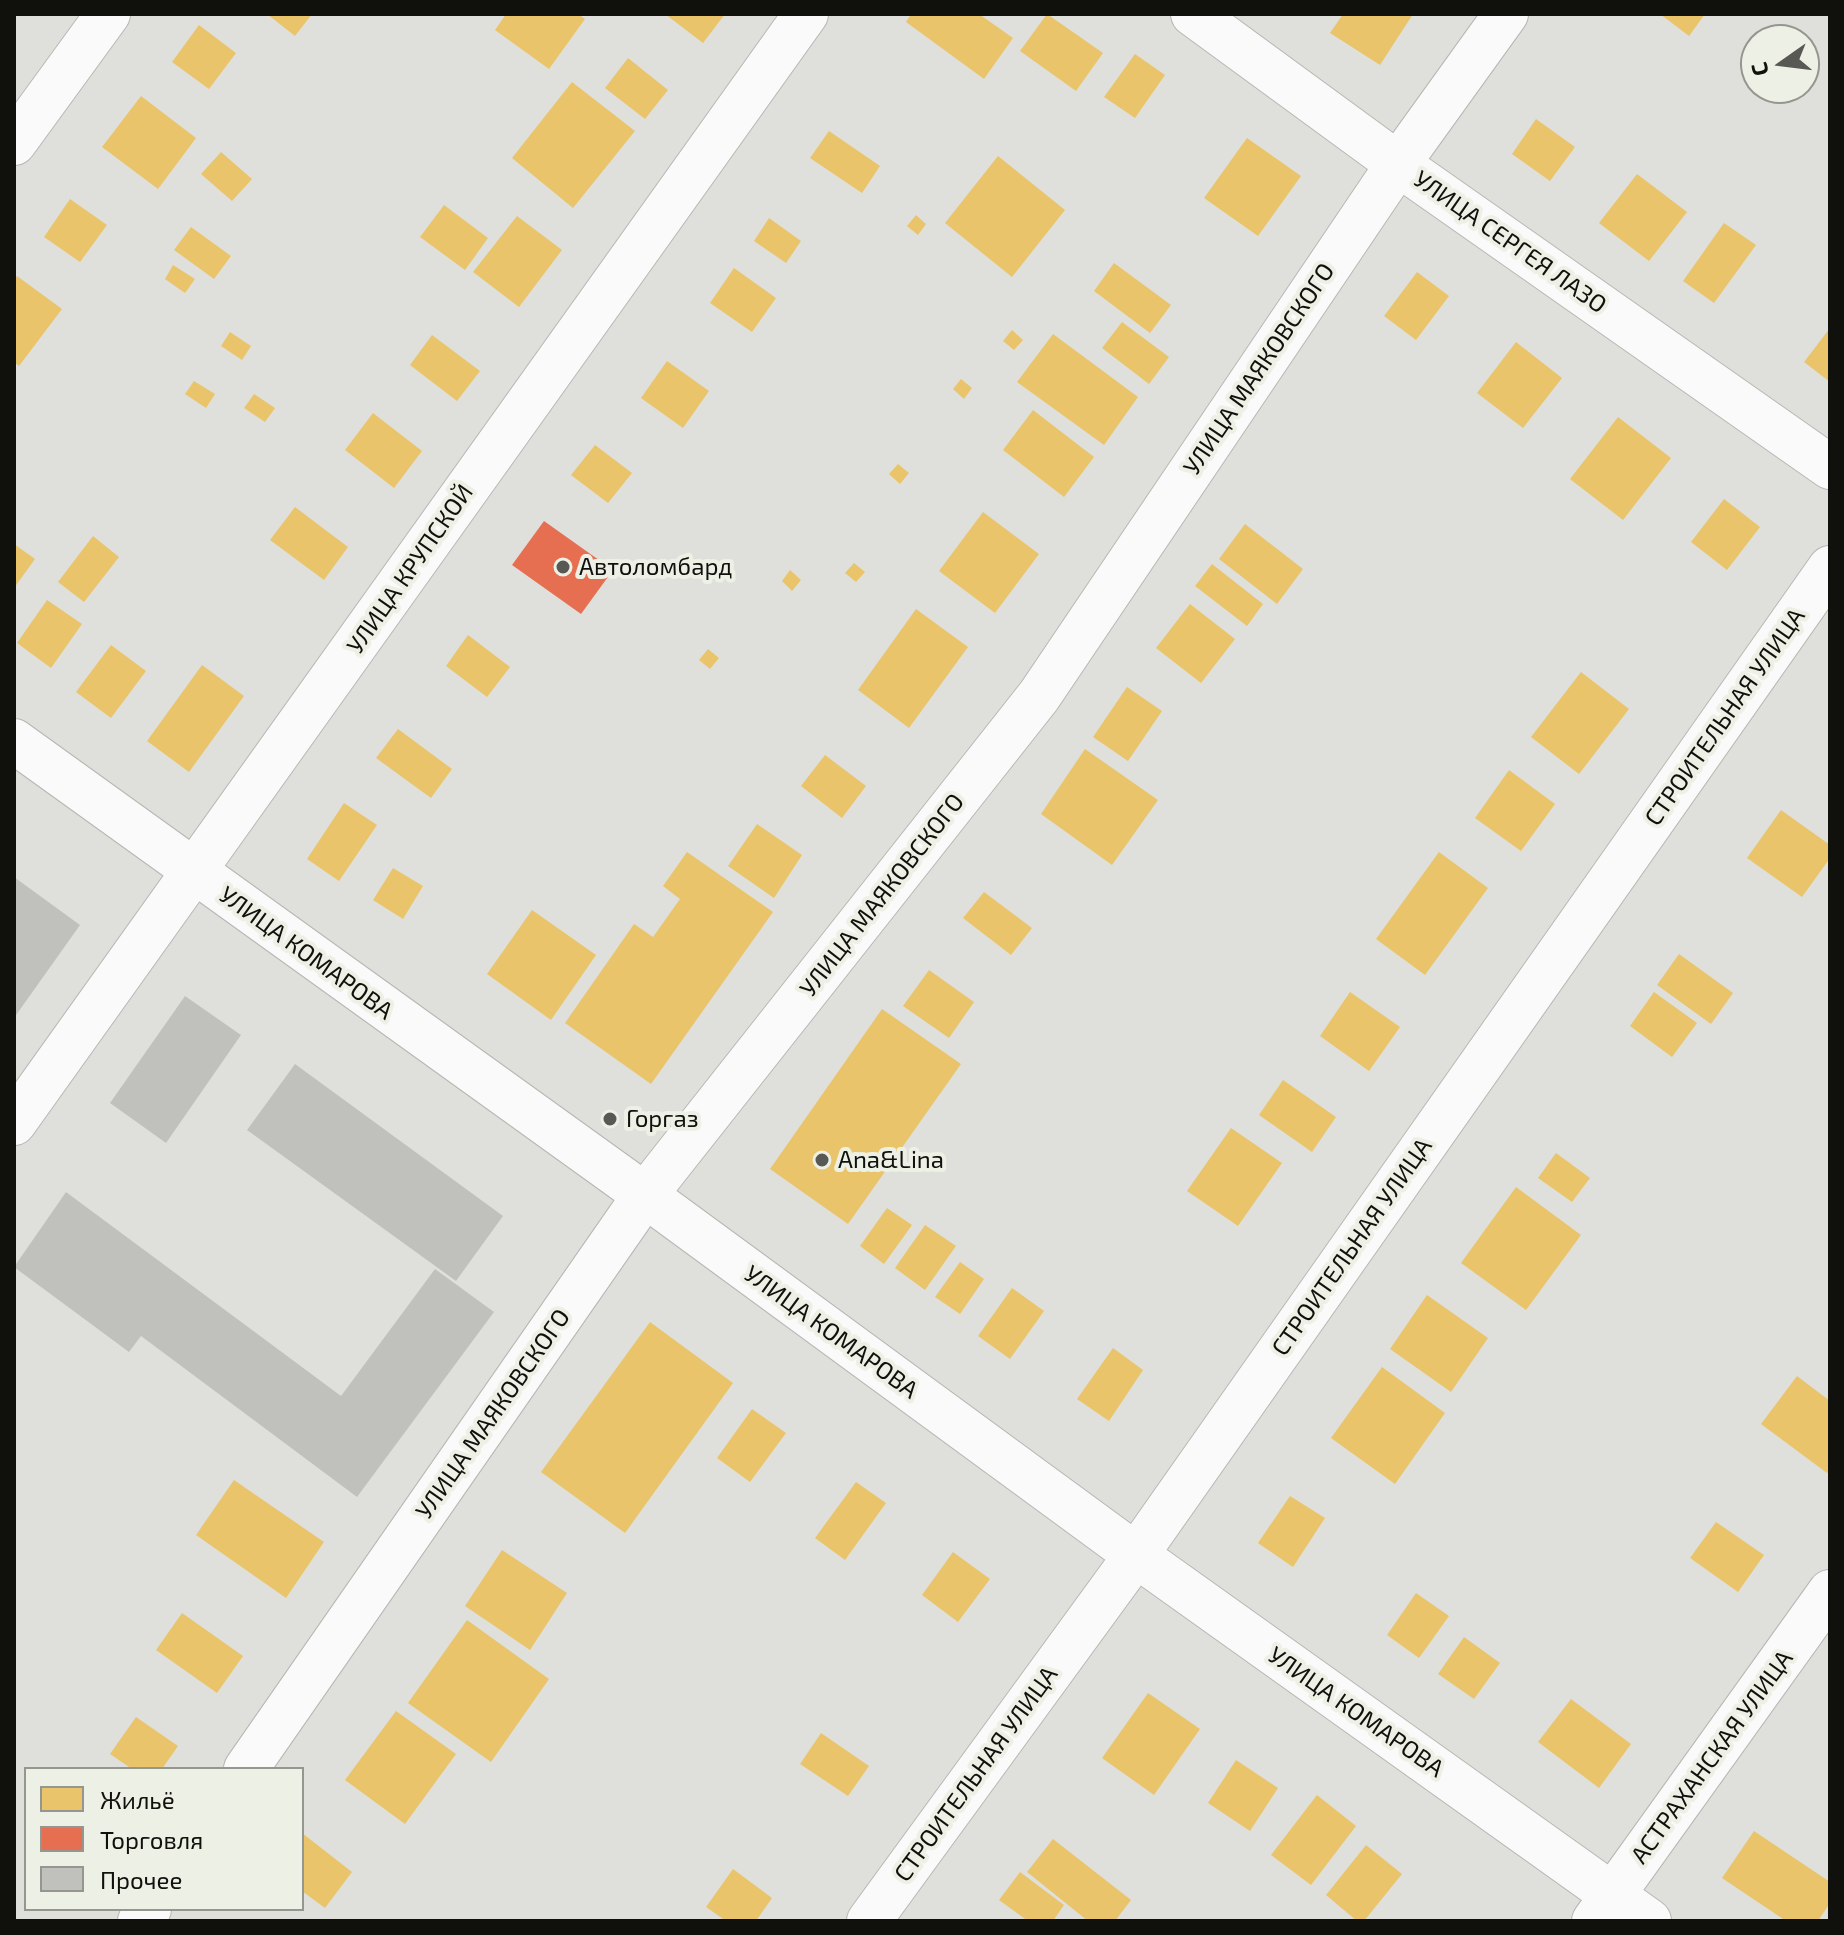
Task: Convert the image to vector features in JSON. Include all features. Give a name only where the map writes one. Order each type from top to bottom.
[{"type":"street","points":[[14,143],[108,14]]},
{"type":"street","name":"УЛИЦА КРУПСКОЙ","points":[[14,1123],[806,14]]},
{"type":"street","name":"УЛИЦА СЕРГЕЯ ЛАЗО","points":[[1193,14],[1398,164],[1830,467]]},
{"type":"street","name":"УЛИЦА МАЯКОВСКОГО","points":[[247,1767],[645,1195],[1039,696],[1398,164],[1506,14]]},
{"type":"street","name":"СТРОИТЕЛЬНАЯ УЛИЦА","points":[[869,1921],[1136,1555],[1830,568]]},
{"type":"street","name":"УЛИЦА КОМАРОВА","points":[[14,741],[645,1195],[1136,1555],[1603,1908],[1649,1921]]},
{"type":"street","name":"АСТРАХАНСКАЯ УЛИЦА","points":[[1603,1908],[1830,1592]]},
{"type":"building: Жильё","points":[[267,14],[312,14],[295,36]]},
{"type":"building: Жильё","points":[[506,14],[578,14],[585,19],[549,69],[495,30]]},
{"type":"building: Жильё","points":[[665,14],[725,14],[703,43]]},
{"type":"building: Жильё","points":[[911,14],[979,14],[1013,38],[984,79],[906,22]]},
{"type":"building: Жильё","points":[[1047,14],[1103,53],[1076,91],[1020,51]]},
{"type":"building: Жильё","points":[[1343,14],[1413,14],[1380,65],[1330,33]]},
{"type":"building: Жильё","points":[[1660,14],[1705,14],[1689,36]]},
{"type":"building: Жильё","points":[[199,25],[236,53],[209,89],[172,62]]},
{"type":"building: Жильё","points":[[1135,54],[1165,75],[1135,118],[1104,97]]},
{"type":"building: Жильё","points":[[628,58],[668,90],[645,119],[605,88]]},
{"type":"building: Жильё","points":[[572,82],[635,131],[573,208],[512,158]]},
{"type":"building: Жильё","points":[[141,96],[196,138],[158,189],[102,147]]},
{"type":"building: Жильё","points":[[1536,119],[1575,147],[1550,181],[1512,154]]},
{"type":"building: Жильё","points":[[829,131],[880,166],[862,193],[810,158]]},
{"type":"building: Жильё","points":[[1247,138],[1301,176],[1258,236],[1204,198]]},
{"type":"building: Жильё","points":[[221,152],[252,179],[232,201],[201,174]]},
{"type":"building: Жильё","points":[[998,156],[1065,210],[1012,277],[945,223]]},
{"type":"building: Жильё","points":[[1637,174],[1687,212],[1649,261],[1599,223]]},
{"type":"building: Жильё","points":[[70,199],[107,225],[80,262],[44,237]]},
{"type":"building: Жильё","points":[[444,205],[488,238],[465,270],[420,237]]},
{"type":"building: Жильё","points":[[916,215],[926,224],[918,235],[907,226]]},
{"type":"building: Жильё","points":[[517,216],[562,250],[519,307],[473,272]]},
{"type":"building: Жильё","points":[[769,218],[801,241],[786,263],[754,241]]},
{"type":"building: Жильё","points":[[1724,223],[1756,245],[1714,303],[1683,281]]},
{"type":"building: Жильё","points":[[191,227],[231,256],[214,279],[174,250]]},
{"type":"building: Жильё","points":[[1114,263],[1171,305],[1150,333],[1094,291]]},
{"type":"building: Жильё","points":[[173,265],[195,279],[185,293],[165,279]]},
{"type":"building: Жильё","points":[[734,268],[776,298],[752,332],[710,303]]},
{"type":"building: Жильё","points":[[1417,272],[1449,296],[1416,340],[1384,316]]},
{"type":"building: Жильё","points":[[17,276],[62,309],[19,366],[14,362],[14,280]]},
{"type":"building: Жильё","points":[[1122,322],[1169,357],[1149,384],[1102,348]]},
{"type":"building: Жильё","points":[[1830,328],[1830,382],[1804,362]]},
{"type":"building: Жильё","points":[[1012,330],[1023,340],[1014,350],[1003,341]]},
{"type":"building: Жильё","points":[[230,332],[251,346],[242,360],[221,346]]},
{"type":"building: Жильё","points":[[1053,334],[1138,397],[1104,445],[1017,382]]},
{"type":"building: Жильё","points":[[432,335],[480,371],[457,401],[410,365]]},
{"type":"building: Жильё","points":[[1516,342],[1562,378],[1523,428],[1477,393]]},
{"type":"building: Жильё","points":[[667,361],[709,391],[683,428],[641,398]]},
{"type":"building: Жильё","points":[[961,379],[972,388],[964,399],[953,389]]},
{"type":"building: Жильё","points":[[194,381],[215,394],[206,408],[185,394]]},
{"type":"building: Жильё","points":[[254,394],[275,408],[265,422],[244,408]]},
{"type":"building: Жильё","points":[[1033,410],[1094,457],[1064,497],[1003,450]]},
{"type":"building: Жильё","points":[[373,413],[422,451],[394,488],[345,450]]},
{"type":"building: Жильё","points":[[1618,417],[1671,458],[1623,520],[1570,479]]},
{"type":"building: Жильё","points":[[595,445],[632,473],[608,503],[571,475]]},
{"type":"building: Жильё","points":[[898,464],[909,473],[900,484],[889,474]]},
{"type":"building: Жильё","points":[[1724,499],[1760,527],[1727,570],[1691,542]]},
{"type":"building: Жильё","points":[[295,507],[348,547],[324,580],[270,540]]},
{"type":"building: Жильё","points":[[983,512],[1039,554],[995,613],[939,571]]},
{"type":"building: Жильё","points":[[1245,524],[1303,569],[1277,604],[1219,559]]},
{"type":"building: Жильё","points":[[93,536],[119,557],[84,602],[58,582]]},
{"type":"building: Жильё","points":[[14,544],[35,559],[14,588]]},
{"type":"building: Жильё","points":[[854,563],[865,572],[856,582],[845,573]]},
{"type":"building: Жильё","points":[[1212,564],[1263,604],[1247,626],[1195,586]]},
{"type":"building: Жильё","points":[[790,570],[801,580],[792,591],[782,581]]},
{"type":"building: Жильё","points":[[47,600],[82,624],[51,668],[17,643]]},
{"type":"building: Жильё","points":[[1190,604],[1235,639],[1201,683],[1156,648]]},
{"type":"building: Жильё","points":[[916,609],[968,647],[909,728],[858,690]]},
{"type":"building: Жильё","points":[[468,635],[510,667],[487,697],[446,666]]},
{"type":"building: Жильё","points":[[111,645],[146,671],[111,718],[76,692]]},
{"type":"building: Жильё","points":[[708,649],[719,658],[710,669],[699,660]]},
{"type":"building: Жильё","points":[[202,665],[244,696],[189,772],[147,741]]},
{"type":"building: Жильё","points":[[1581,672],[1629,709],[1579,774],[1531,737]]},
{"type":"building: Жильё","points":[[1127,687],[1162,711],[1128,761],[1093,737]]},
{"type":"building: Жильё","points":[[398,729],[452,769],[431,798],[376,758]]},
{"type":"building: Жильё","points":[[1085,749],[1158,800],[1112,865],[1041,814]]},
{"type":"building: Жильё","points":[[825,755],[866,786],[842,818],[801,786]]},
{"type":"building: Жильё","points":[[1509,770],[1555,804],[1521,851],[1475,818]]},
{"type":"building: Жильё","points":[[344,803],[377,825],[339,881],[307,859]]},
{"type":"building: Жильё","points":[[1781,810],[1830,845],[1830,858],[1802,897],[1747,858]]},
{"type":"building: Жильё","points":[[757,824],[802,855],[774,898],[728,866]]},
{"type":"building: Жильё","points":[[687,852],[773,912],[651,1084],[565,1023],[634,924],[653,937],[680,899],[663,886]]},
{"type":"building: Жильё","points":[[1439,852],[1488,888],[1425,975],[1376,939]]},
{"type":"building: Жильё","points":[[393,868],[423,886],[403,919],[373,900]]},
{"type":"building: Жильё","points":[[984,892],[1032,928],[1011,955],[963,918]]},
{"type":"building: Жильё","points":[[532,910],[596,955],[551,1020],[487,974]]},
{"type":"building: Жильё","points":[[1679,954],[1733,993],[1711,1024],[1657,985]]},
{"type":"building: Жильё","points":[[929,970],[974,1002],[949,1038],[903,1006]]},
{"type":"building: Жильё","points":[[1350,992],[1400,1027],[1369,1071],[1320,1036]]},
{"type":"building: Жильё","points":[[1654,992],[1697,1023],[1672,1057],[1630,1026]]},
{"type":"building: Жильё","points":[[882,1009],[961,1064],[848,1224],[770,1169]]},
{"type":"building: Жильё","points":[[1283,1080],[1336,1117],[1312,1152],[1259,1115]]},
{"type":"building: Жильё","points":[[1231,1128],[1282,1163],[1238,1226],[1187,1191]]},
{"type":"building: Жильё","points":[[1556,1153],[1590,1178],[1572,1202],[1538,1178]]},
{"type":"building: Жильё","points":[[1516,1187],[1581,1235],[1526,1310],[1461,1263]]},
{"type":"building: Жильё","points":[[887,1208],[912,1225],[884,1264],[860,1246]]},
{"type":"building: Жильё","points":[[925,1225],[956,1246],[925,1290],[895,1268]]},
{"type":"building: Жильё","points":[[960,1262],[984,1279],[960,1314],[935,1297]]},
{"type":"building: Жильё","points":[[1012,1288],[1044,1311],[1010,1359],[978,1336]]},
{"type":"building: Жильё","points":[[1427,1295],[1488,1338],[1451,1392],[1390,1349]]},
{"type":"building: Жильё","points":[[650,1322],[733,1383],[625,1533],[541,1472]]},
{"type":"building: Жильё","points":[[1113,1348],[1143,1370],[1109,1421],[1077,1399]]},
{"type":"building: Жильё","points":[[1382,1367],[1445,1413],[1395,1484],[1331,1438]]},
{"type":"building: Жильё","points":[[1797,1376],[1830,1401],[1830,1469],[1827,1473],[1761,1424]]},
{"type":"building: Жильё","points":[[752,1409],[786,1433],[750,1482],[717,1458]]},
{"type":"building: Жильё","points":[[234,1480],[324,1542],[286,1598],[196,1535]]},
{"type":"building: Жильё","points":[[856,1482],[886,1503],[845,1560],[815,1538]]},
{"type":"building: Жильё","points":[[1290,1496],[1325,1518],[1293,1567],[1258,1543]]},
{"type":"building: Жильё","points":[[1716,1522],[1764,1555],[1738,1592],[1690,1558]]},
{"type":"building: Жильё","points":[[502,1550],[567,1593],[530,1650],[465,1606]]},
{"type":"building: Жильё","points":[[953,1552],[990,1579],[958,1622],[922,1595]]},
{"type":"building: Жильё","points":[[1416,1593],[1449,1616],[1419,1658],[1387,1635]]},
{"type":"building: Жильё","points":[[182,1613],[243,1656],[217,1693],[156,1650]]},
{"type":"building: Жильё","points":[[467,1620],[549,1679],[491,1762],[408,1703]]},
{"type":"building: Жильё","points":[[1464,1637],[1500,1663],[1474,1699],[1438,1674]]},
{"type":"building: Жильё","points":[[1148,1693],[1200,1729],[1154,1795],[1102,1758]]},
{"type":"building: Жильё","points":[[1571,1699],[1631,1744],[1599,1788],[1538,1742]]},
{"type":"building: Жильё","points":[[396,1711],[456,1754],[405,1824],[345,1780]]},
{"type":"building: Жильё","points":[[136,1717],[178,1746],[163,1767],[129,1767],[110,1754]]},
{"type":"building: Жильё","points":[[821,1733],[869,1766],[848,1796],[800,1764]]},
{"type":"building: Жильё","points":[[1236,1760],[1278,1788],[1250,1831],[1208,1803]]},
{"type":"building: Жильё","points":[[1317,1795],[1356,1826],[1311,1885],[1271,1855]]},
{"type":"building: Жильё","points":[[1754,1831],[1830,1882],[1830,1903],[1818,1921],[1786,1921],[1722,1878]]},
{"type":"building: Жильё","points":[[304,1835],[352,1872],[325,1908],[304,1892]]},
{"type":"building: Жильё","points":[[1053,1839],[1131,1900],[1115,1921],[1088,1921],[1027,1872]]},
{"type":"building: Жильё","points":[[1366,1845],[1402,1874],[1364,1921],[1357,1921],[1326,1895]]},
{"type":"building: Жильё","points":[[733,1869],[772,1898],[756,1921],[726,1921],[706,1907]]},
{"type":"building: Жильё","points":[[1020,1872],[1064,1905],[1053,1921],[1028,1921],[999,1900]]},
{"type":"building: Торговля","name":"Автоломбард","points":[[544,521],[613,570],[581,614],[512,565]]},
{"type":"building: Прочее","points":[[14,877],[80,925],[14,1018]]},
{"type":"building: Прочее","points":[[185,996],[241,1035],[166,1143],[110,1103]]},
{"type":"building: Прочее","points":[[295,1064],[503,1216],[456,1281],[247,1130]]},
{"type":"building: Прочее","points":[[66,1192],[341,1396],[435,1269],[494,1312],[357,1497],[141,1336],[129,1352],[14,1267]]},
{"type":"place","name":"Автоломбард","points":[[563,567]]},
{"type":"place","name":"Горгаз","points":[[610,1119]]},
{"type":"place","name":"Ana&Lina","points":[[822,1160]]}]
